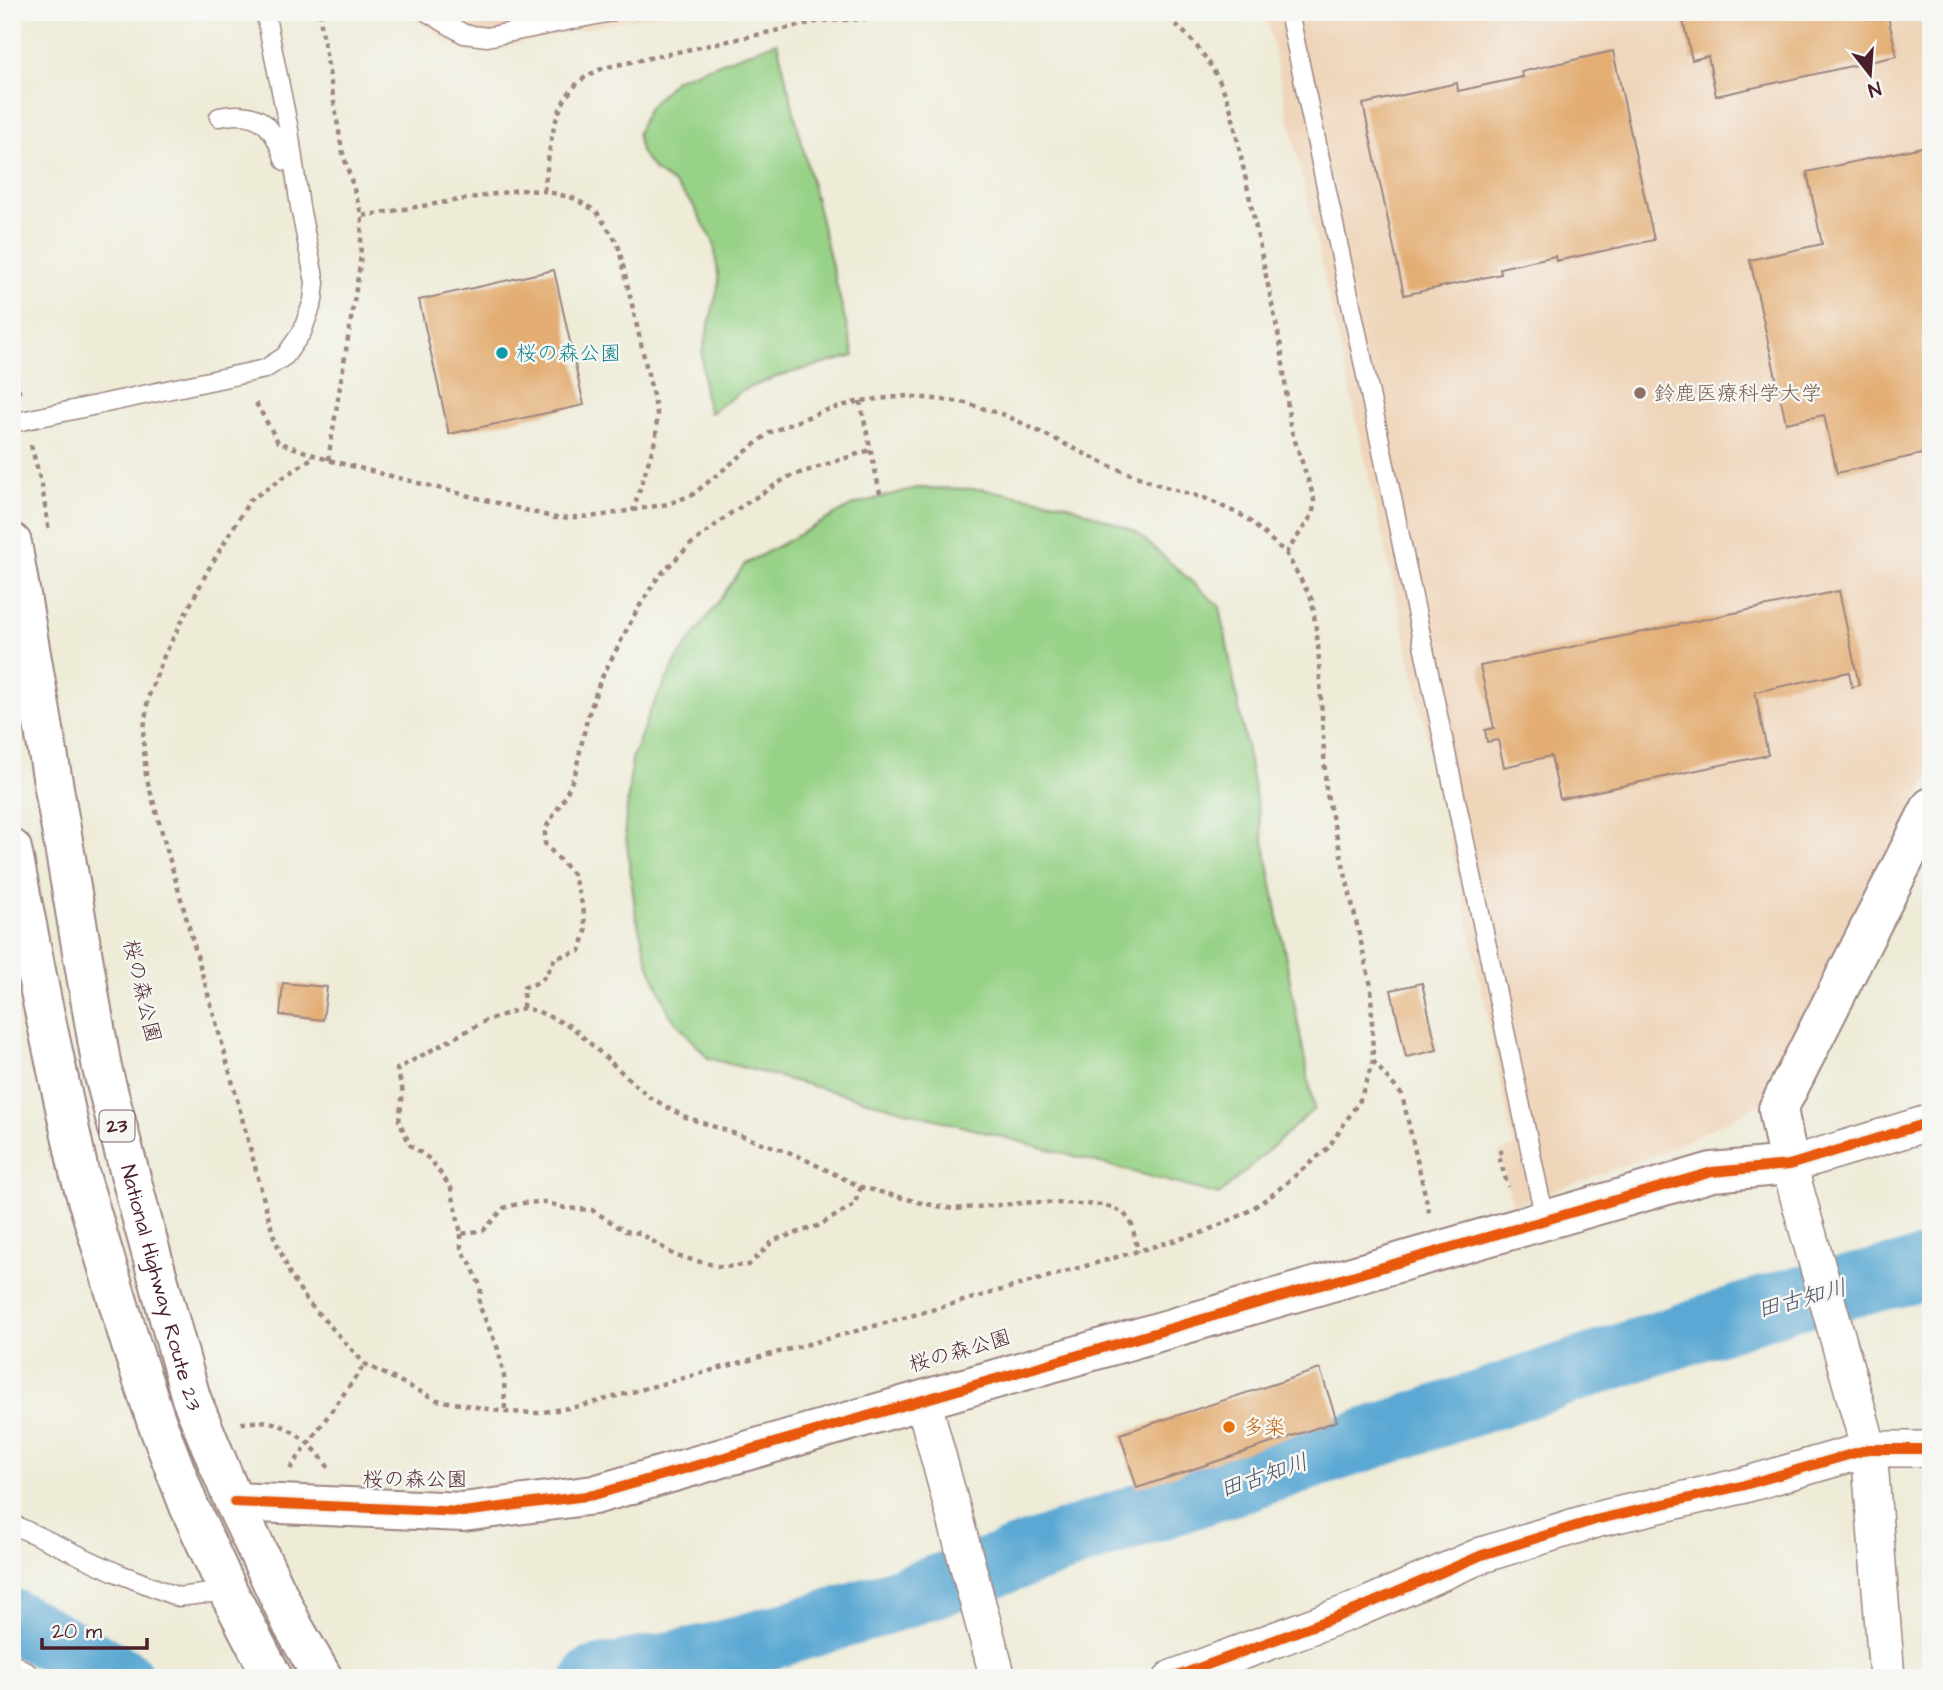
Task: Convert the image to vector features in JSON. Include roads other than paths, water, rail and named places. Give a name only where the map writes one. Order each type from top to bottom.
[{"type":"main road","name":"National Highway Route 23","points":[[12,543],[102,1068],[191,1398],[234,1502],[293,1626],[323,1678]]},
{"type":"main road","points":[[234,1502],[463,1512],[594,1495],[1712,1172],[1789,1165],[1778,1109],[1931,807]]},
{"type":"main road","name":"National Highway Route 23","points":[[12,849],[79,1172],[156,1420],[188,1506],[273,1678]]},
{"type":"street","points":[[1887,1678],[1869,1449],[1789,1165],[1931,1122]]},
{"type":"street","points":[[923,1399],[998,1678]]},
{"type":"street","points":[[1172,1678],[1354,1610],[1482,1555],[1595,1520],[1741,1486],[1869,1449],[1929,1446]]},
{"type":"street","points":[[12,1673],[21,1678]]},
{"type":"lane","points":[[18,421],[265,369],[285,356],[302,332],[313,301],[315,282],[300,207],[289,130],[265,12]]},
{"type":"lane","points":[[427,12],[464,34],[487,37],[611,12]]},
{"type":"lane","points":[[1289,12],[1545,1220]]},
{"type":"lane","points":[[219,117],[247,114],[261,120],[275,134],[300,207]]},
{"type":"lane","points":[[12,1524],[115,1572],[178,1597],[228,1591]]},
{"type":"waterway","name":"田古知川","points":[[594,1678],[716,1654],[859,1612],[1142,1514],[1785,1301],[1931,1268]]},
{"type":"waterway","name":"田古知川","points":[[12,1620],[122,1678]]},
{"type":"place","name":"桜の森公園","points":[[502,353]]},
{"type":"place","name":"鈴鹿医療科学大学","points":[[1640,393]]},
{"type":"place","name":"多楽","points":[[1229,1427]]}]
